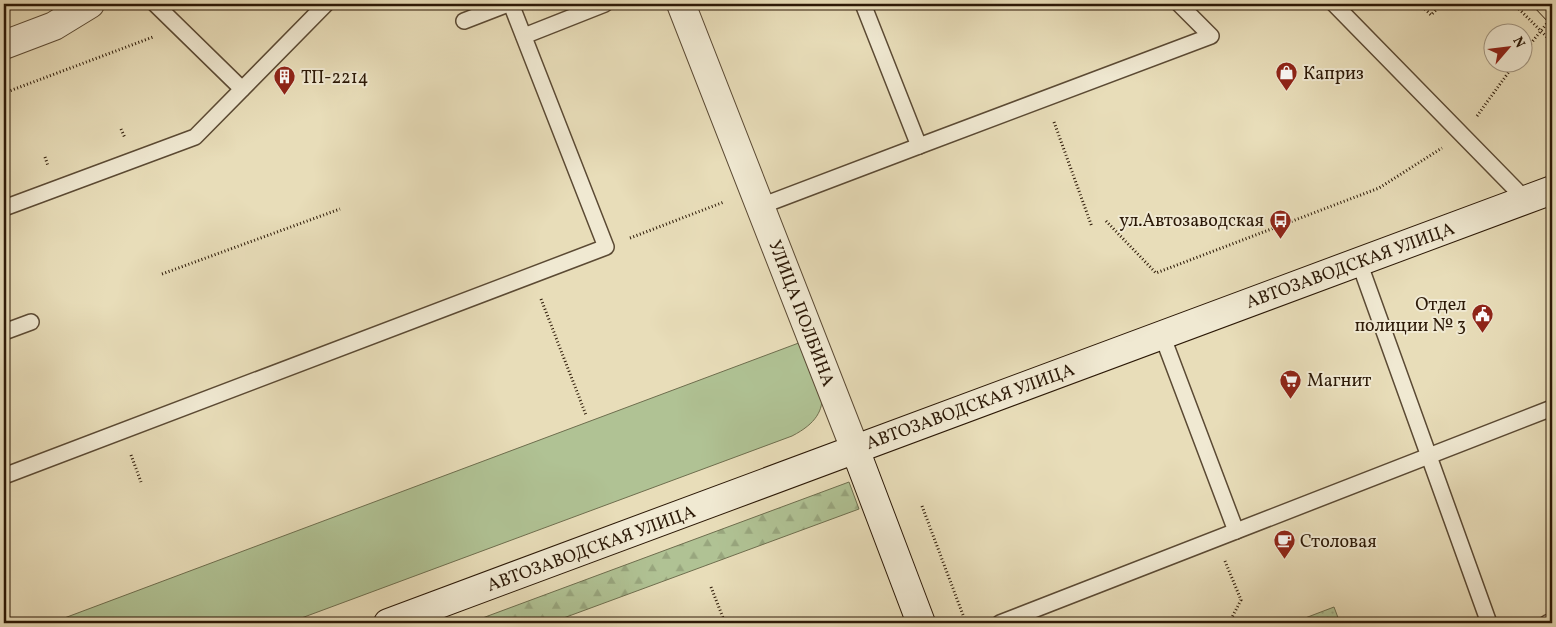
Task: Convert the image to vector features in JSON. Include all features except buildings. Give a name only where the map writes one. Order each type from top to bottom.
[{"type":"street","points":[[4,45],[54,26],[90,4]]},
{"type":"street","name":"УЛИЦА ПОЛБИНА","points":[[681,4],[761,206],[921,623]]},
{"type":"street","name":"АВТОЗАВОДСКАЯ УЛИЦА","points":[[388,623],[1552,190]]},
{"type":"lane","points":[[156,4],[242,89]]},
{"type":"lane","points":[[4,208],[195,137],[326,4]]},
{"type":"lane","points":[[4,476],[606,247],[510,4],[464,21]]},
{"type":"lane","points":[[524,36],[605,4]]},
{"type":"lane","points":[[863,4],[919,146]]},
{"type":"lane","points":[[761,206],[1211,36],[1179,4]]},
{"type":"lane","points":[[1334,4],[1526,200]]},
{"type":"lane","points":[[1359,262],[1489,623]]},
{"type":"lane","points":[[4,332],[31,322]]},
{"type":"lane","points":[[1162,335],[1236,531]]},
{"type":"lane","points":[[1000,623],[1552,408]]},
{"type":"lane","points":[[1547,623],[1552,621]]},
{"type":"path","points":[[1420,4],[1430,15],[1442,4]]},
{"type":"path","points":[[1514,4],[1552,42]]},
{"type":"path","points":[[1534,38],[1552,17]]},
{"type":"path","points":[[4,93],[179,27]]},
{"type":"path","points":[[1106,222],[1156,273],[1379,188],[1463,135],[1509,72]]},
{"type":"path","points":[[1045,98],[1092,227]]},
{"type":"path","points":[[606,247],[733,198]]},
{"type":"path","points":[[162,274],[340,208]]},
{"type":"path","points":[[532,275],[586,415]]},
{"type":"path","points":[[922,506],[966,623]]},
{"type":"path","points":[[1229,623],[1240,600],[1223,556],[1236,531]]},
{"type":"path","points":[[711,588],[725,623]]},
{"type":"green space","points":[[804,341],[820,382],[821,406],[817,416],[807,426],[792,436],[288,623],[51,623]]},
{"type":"green space","points":[[849,482],[859,509],[550,623],[469,623]]},
{"type":"green space","points":[[1334,607],[1340,623],[1292,623]]},
{"type":"tram line","points":[[1531,4],[1552,26]]},
{"type":"place","name":"Каприз","points":[[1287,92]]},
{"type":"place","name":"ТП-2214","points":[[285,96]]},
{"type":"place","name":"ул.Автозаводская","points":[[1280,239]]},
{"type":"place","name":"Отдел полиции № 3","points":[[1482,333]]},
{"type":"place","name":"Магнит","points":[[1291,399]]},
{"type":"place","name":"Столовая","points":[[1284,560]]}]
